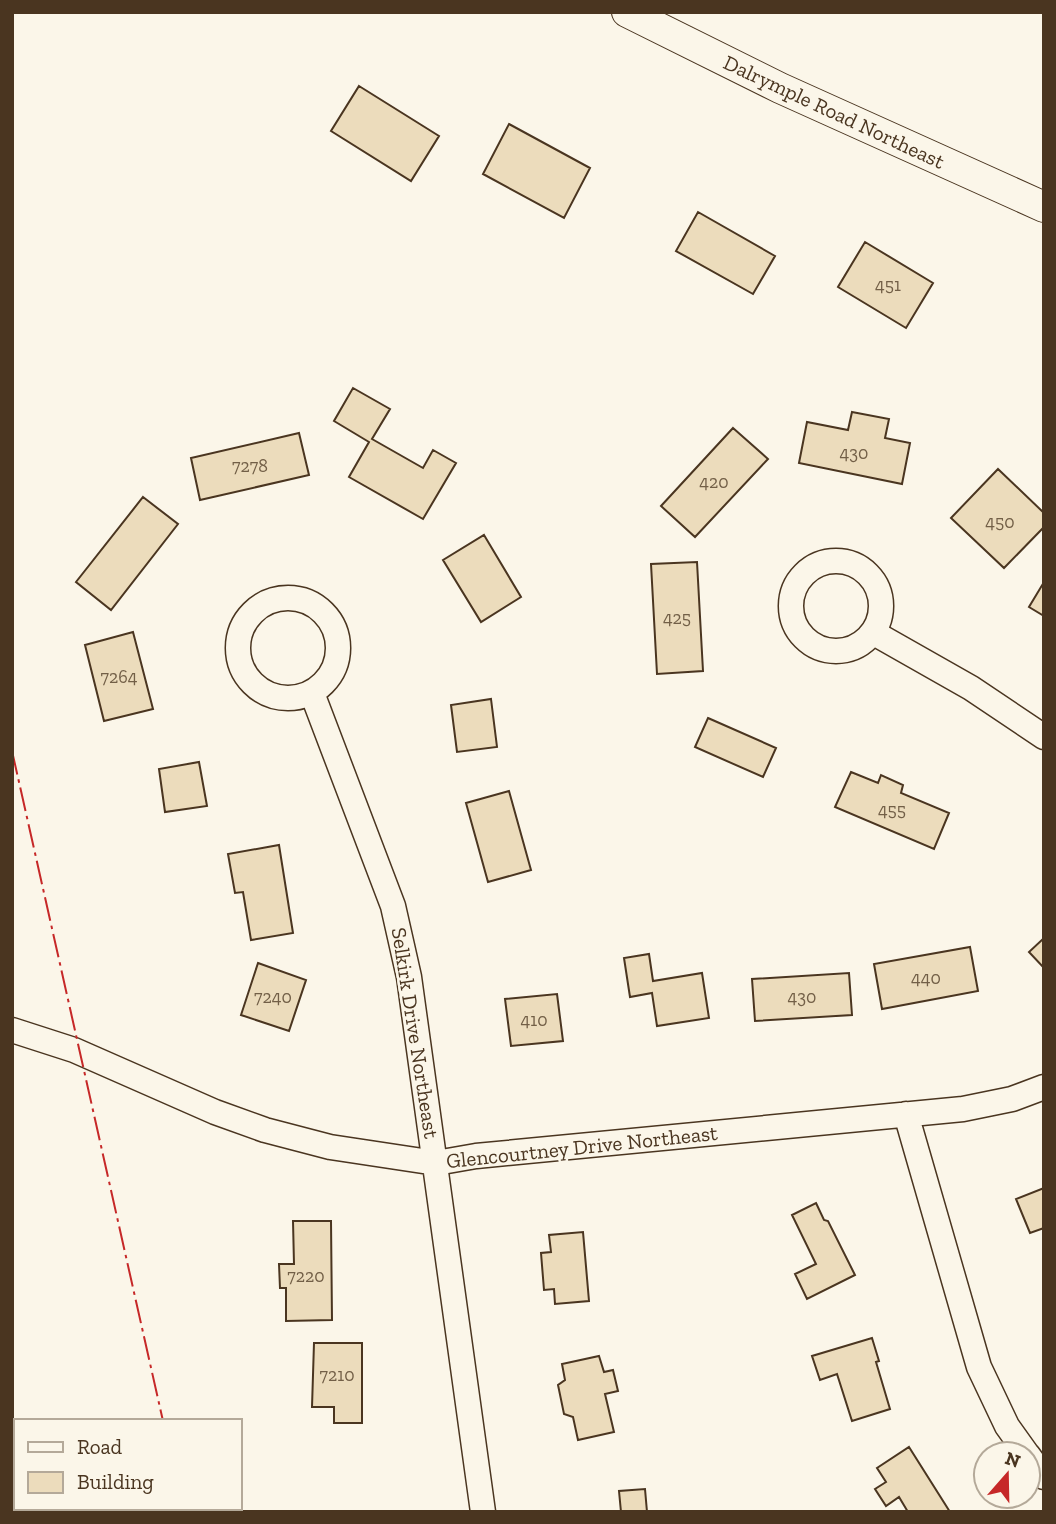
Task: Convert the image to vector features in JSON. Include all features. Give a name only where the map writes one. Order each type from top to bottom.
[{"type":"street","name":"Dalrymple Road Northeast","points":[[627,12],[780,88],[1044,207]]},
{"type":"street","points":[[276,599],[300,599],[315,606],[328,617],[338,646],[337,662],[330,675],[312,692],[291,698],[274,696],[259,689],[247,677],[240,661],[238,645],[242,628],[251,614],[264,604],[276,599]]},
{"type":"street","points":[[874,633],[971,688],[1044,737]]},
{"type":"street","name":"Selkirk Drive Northeast","points":[[312,692],[393,905],[409,977],[483,1512]]},
{"type":"street","name":"Glencourtney Drive Northeast","points":[[12,1030],[74,1050],[215,1112],[265,1130],[330,1147],[436,1163],[476,1156],[963,1109],[1012,1098],[1044,1087]]},
{"type":"street","points":[[906,1114],[979,1367],[1007,1426],[1017,1440]]},
{"type":"building","points":[[359,86],[439,136],[411,181],[331,131]]},
{"type":"building","points":[[509,124],[590,168],[564,218],[483,174]]},
{"type":"building","points":[[698,212],[775,256],[753,294],[676,251]]},
{"type":"building","points":[[865,242],[933,283],[906,328],[838,287]]},
{"type":"building","points":[[353,388],[390,409],[372,439],[423,468],[433,450],[456,463],[423,519],[349,477],[369,442],[334,421]]},
{"type":"building","points":[[852,412],[889,419],[885,438],[910,443],[902,484],[799,463],[807,422],[848,430]]},
{"type":"building","points":[[733,428],[768,459],[695,537],[661,506]]},
{"type":"building","points":[[299,433],[309,475],[200,500],[191,458]]},
{"type":"building","points":[[998,469],[1044,513],[1044,527],[1004,568],[951,518]]},
{"type":"building","points":[[143,497],[178,524],[111,610],[76,582]]},
{"type":"building","points":[[484,535],[521,597],[481,622],[443,560]]},
{"type":"building","points":[[697,562],[703,671],[657,674],[651,564]]},
{"type":"building","points":[[1044,582],[1044,616],[1029,607]]},
{"type":"building","points":[[133,632],[153,709],[104,721],[85,645]]},
{"type":"building","points":[[491,699],[497,747],[457,752],[451,705]]},
{"type":"building","points":[[708,718],[776,748],[763,777],[695,747]]},
{"type":"building","points":[[199,762],[207,806],[165,812],[159,769]]},
{"type":"building","points":[[851,772],[878,783],[881,775],[903,785],[901,793],[949,813],[934,849],[835,807]]},
{"type":"building","points":[[509,791],[531,870],[488,882],[466,803]]},
{"type":"building","points":[[279,845],[293,933],[251,940],[243,892],[235,893],[228,854]]},
{"type":"building","points":[[1044,938],[1044,968],[1029,952]]},
{"type":"building","points":[[970,947],[978,991],[882,1009],[874,964]]},
{"type":"building","points":[[649,954],[653,981],[702,973],[709,1018],[657,1026],[652,993],[630,997],[624,958]]},
{"type":"building","points":[[258,963],[306,980],[289,1031],[241,1015]]},
{"type":"building","points":[[849,973],[852,1015],[755,1021],[752,979]]},
{"type":"building","points":[[557,994],[563,1041],[511,1046],[505,999]]},
{"type":"building","points":[[1044,1188],[1044,1228],[1030,1233],[1016,1199]]},
{"type":"building","points":[[816,1203],[855,1275],[807,1299],[795,1274],[816,1264],[792,1215]]},
{"type":"building","points":[[293,1221],[331,1221],[332,1320],[286,1321],[286,1288],[280,1288],[279,1264],[294,1264]]},
{"type":"building","points":[[583,1232],[589,1301],[555,1304],[554,1289],[544,1290],[541,1253],[551,1252],[549,1235]]},
{"type":"building","points":[[872,1338],[890,1409],[852,1421],[837,1374],[820,1380],[812,1356]]},
{"type":"building","points":[[314,1343],[362,1343],[362,1423],[334,1423],[334,1407],[312,1407]]},
{"type":"building","points":[[599,1356],[604,1372],[613,1370],[618,1391],[605,1394],[614,1432],[578,1440],[573,1417],[564,1414],[558,1385],[565,1380],[562,1364]]},
{"type":"building","points":[[909,1447],[950,1512],[908,1512],[899,1497],[886,1506],[875,1489],[886,1482],[877,1468]]},
{"type":"building","points":[[645,1489],[647,1512],[621,1512],[619,1491]]},
{"type":"building","points":[[12,1502],[14,1510],[28,1510],[27,1512],[12,1512]]},
{"type":"power","points":[[12,751],[163,1419]]}]
